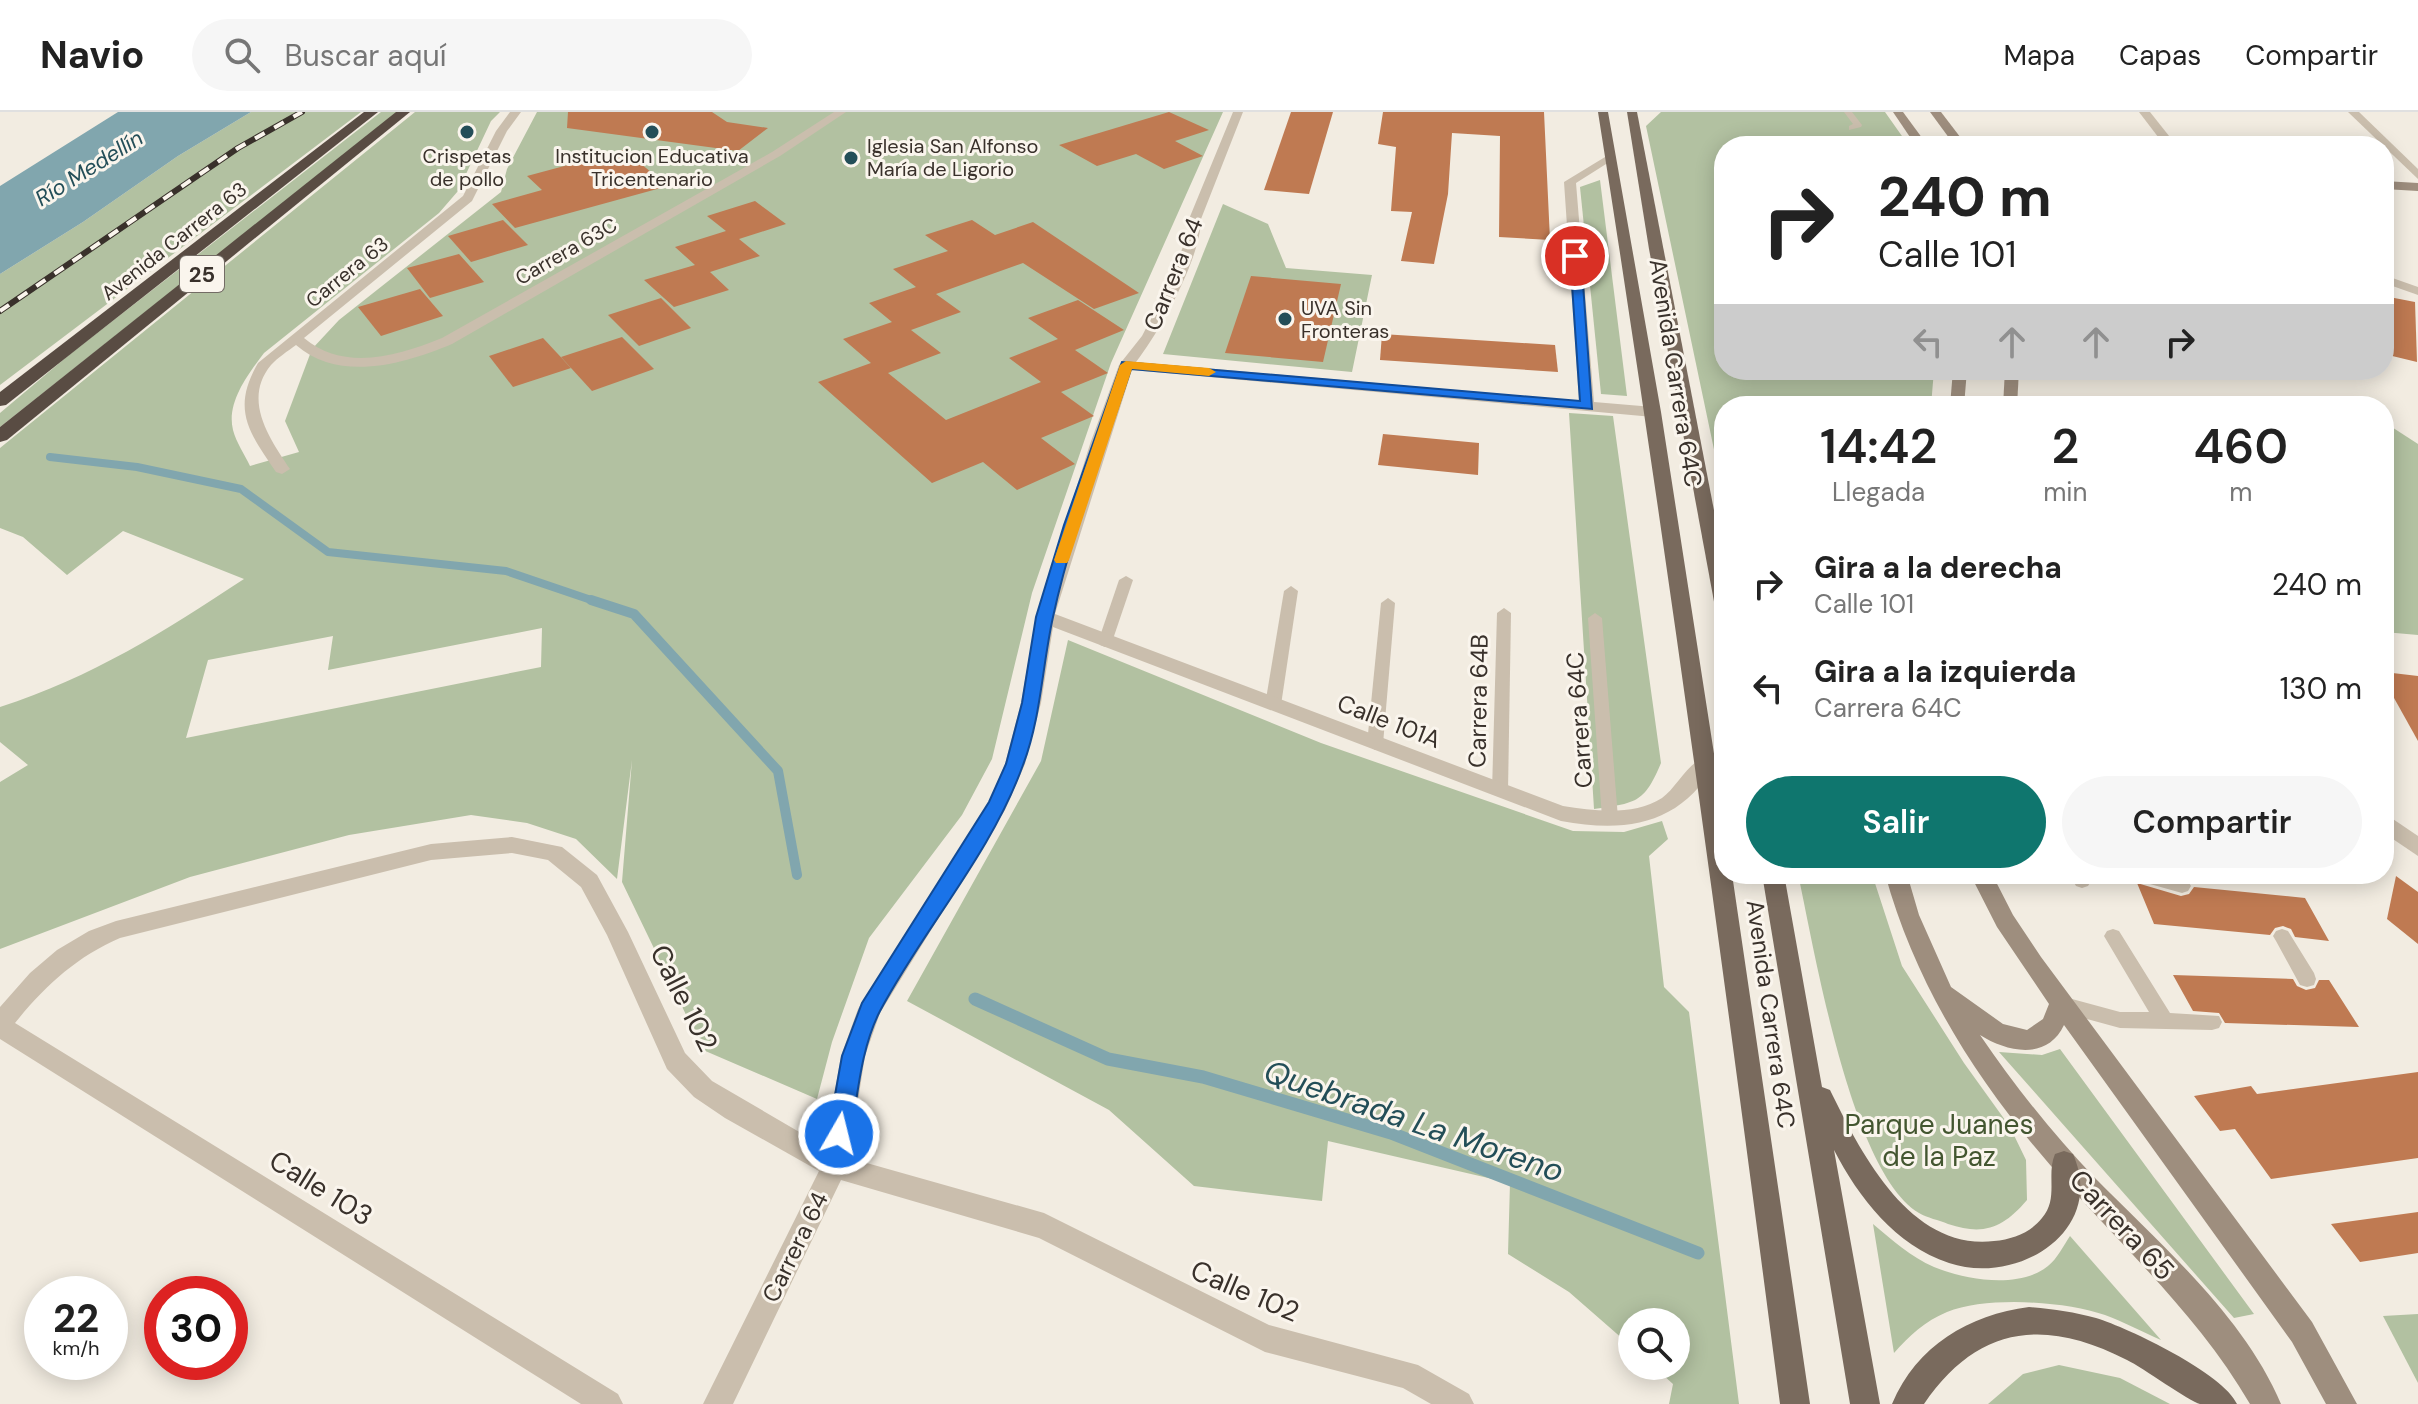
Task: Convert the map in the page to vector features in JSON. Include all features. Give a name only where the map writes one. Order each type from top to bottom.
[{"type":"highway","name":"Avenida Carrera 63","points":[[0,401],[372,112]]},
{"type":"highway","name":"Avenida Carrera 63","points":[[0,436],[404,112]]},
{"type":"main road","name":"Avenida Carrera 64C","points":[[1603,112],[1653,412],[1714,821]]},
{"type":"main road","name":"Avenida Carrera 64C","points":[[1632,112],[1714,555]]},
{"type":"main road","points":[[1898,112],[1915,136]]},
{"type":"main road","points":[[1935,112],[1953,136]]},
{"type":"main road","points":[[2394,186],[2418,187]]},
{"type":"main road","name":"Avenida Carrera 64C","points":[[1723,884],[1795,1404]]},
{"type":"main road","name":"Avenida Carrera 64C","points":[[1775,884],[1811,1077],[1865,1404]]},
{"type":"main road","name":"Carrera 65","points":[[1899,884],[1915,939],[1935,984],[2000,1086],[2064,1163],[2151,1251],[2229,1347],[2266,1404]]},
{"type":"main road","points":[[1986,884],[2005,921],[2061,1004],[2302,1332],[2342,1404]]},
{"type":"main road","points":[[1935,984],[1985,1027],[2009,1039],[2035,1041],[2051,1032],[2061,1004]]},
{"type":"main road","points":[[1811,1077],[1841,1139],[1877,1193],[1901,1219],[1928,1240],[1951,1250],[1976,1256],[2002,1255],[2029,1247],[2040,1239],[2050,1231],[2062,1211],[2066,1191],[2064,1163]]},
{"type":"main road","points":[[1907,1404],[1942,1357],[1966,1339],[1990,1328],[2023,1322],[2059,1323],[2090,1329],[2120,1340],[2189,1378],[2222,1404]]},
{"type":"street","name":"Carrera 63","points":[[282,469],[251,424],[250,404],[257,375],[265,363],[468,198],[502,131],[516,112]]},
{"type":"street","name":"Carrera 63C","points":[[297,339],[316,354],[335,360],[363,362],[422,352],[447,341],[776,154],[841,112]]},
{"type":"street","name":"Carrera 64","points":[[718,1404],[835,1166],[853,1056],[870,1009],[998,804],[1015,764],[1031,703],[1045,617],[1076,512],[1126,365],[1148,337],[1164,307],[1195,233],[1195,219],[1238,112]]},
{"type":"street","points":[[2144,112],[2163,136]]},
{"type":"street","points":[[2353,112],[2378,136]]},
{"type":"street","points":[[2394,152],[2418,175]]},
{"type":"street","points":[[1587,406],[1570,182],[1610,157]]},
{"type":"street","points":[[2394,283],[2418,291]]},
{"type":"street","points":[[1126,365],[1653,412]]},
{"type":"street","name":"Calle 101A","points":[[1045,617],[1500,791],[1586,819],[1631,817],[1663,807],[1681,795],[1706,763]]},
{"type":"street","points":[[2394,822],[2418,826]]},
{"type":"street","points":[[2394,828],[2418,848]]},
{"type":"street","name":"Calle 102","points":[[0,1025],[56,962],[85,942],[146,921],[431,852],[512,845],[554,853],[589,881],[617,932],[676,1061],[703,1089],[734,1110],[835,1166],[1044,1226],[1265,1338],[1408,1375],[1459,1404]]},
{"type":"street","name":"Calle 103","points":[[0,1025],[608,1404]]},
{"type":"lane","points":[[1848,112],[1858,125],[1852,128]]},
{"type":"lane","points":[[1105,642],[1126,580]]},
{"type":"lane","points":[[1273,705],[1291,591]]},
{"type":"lane","points":[[1375,744],[1388,603]]},
{"type":"lane","name":"Carrera 64B","points":[[1500,791],[1504,613]]},
{"type":"lane","name":"Carrera 64C","points":[[1595,618],[1610,818]]},
{"type":"lane","points":[[2175,884],[2182,886]]},
{"type":"lane","points":[[2113,936],[2165,1022]]},
{"type":"lane","points":[[2282,936],[2307,979]]},
{"type":"lane","points":[[2061,1004],[2120,1020],[2212,1022]]},
{"type":"green space","points":[[251,112],[361,112],[0,385],[0,274],[83,222],[178,156]]},
{"type":"green space","points":[[381,112],[398,112],[0,427],[0,413],[69,355]]},
{"type":"green space","points":[[415,112],[500,112],[491,121],[458,191],[439,213],[264,353],[240,388],[233,409],[234,435],[250,466],[299,452],[285,421],[312,349],[339,320],[501,192],[507,169],[537,112],[1223,112],[1111,363],[1032,593],[992,759],[962,815],[869,938],[832,1042],[817,1099],[703,1050],[622,882],[632,760],[617,879],[576,839],[527,823],[471,815],[349,835],[190,877],[0,949],[0,782],[28,765],[0,742],[0,707],[66,682],[126,652],[244,579],[123,531],[67,575],[23,537],[0,528],[0,448]],"holes":[[[542,628],[541,667],[186,738],[208,660],[333,636],[328,670]]]},
{"type":"green space","points":[[1661,112],[1885,112],[1902,136],[1714,136],[1714,380],[1933,380],[1932,396],[1714,396],[1714,449],[1646,126]]},
{"type":"green space","points":[[1600,180],[1627,396],[1601,394],[1580,187]]},
{"type":"green space","points":[[1223,204],[1268,224],[1286,268],[1372,275],[1352,372],[1163,354]]},
{"type":"green space","points":[[1569,413],[1613,416],[1661,763],[1649,787],[1636,799],[1594,809]]},
{"type":"green space","points":[[2394,428],[2418,444],[2418,635],[2394,633]]},
{"type":"green space","points":[[1068,640],[1321,743],[1573,831],[1624,832],[1662,821],[1668,839],[1649,856],[1664,987],[1689,1012],[1739,1404],[1669,1404],[1673,1384],[1669,1380],[1690,1380],[1690,1308],[1618,1308],[1618,1335],[1569,1292],[1508,1254],[1510,1183],[1328,1141],[1322,1201],[1194,1186],[1109,1110],[907,1001],[1041,761]]},
{"type":"green space","name":"Parque Juanes de la Paz","points":[[1800,884],[1875,884],[1902,966],[1964,1063],[2010,1127],[2026,1160],[2027,1200],[2010,1217],[1992,1227],[1961,1228],[1922,1215],[1895,1190],[1874,1154],[1855,1108],[1826,1005]]},
{"type":"green space","points":[[2060,1049],[2254,1314],[2234,1318],[1999,1052],[2042,1055]]},
{"type":"green space","points":[[1873,1224],[1934,1267],[1961,1276],[1992,1280],[2023,1278],[2036,1273],[2051,1263],[2070,1236],[2161,1340],[2088,1310],[2004,1302],[1947,1312],[1918,1330],[1894,1353]]},
{"type":"green space","points":[[2418,1314],[2418,1383],[2383,1316]]},
{"type":"green space","points":[[2059,1365],[2120,1378],[2170,1404],[1988,1404],[2023,1374]]},
{"type":"water","name":"Río Medellín","points":[[118,112],[251,112],[178,156],[83,222],[0,274],[0,186]]},
{"type":"building","points":[[568,112],[712,112],[727,122],[768,128],[738,151],[567,128]]},
{"type":"building","points":[[1169,112],[1209,130],[1175,141],[1203,156],[1164,169],[1136,154],[1097,166],[1059,145]]},
{"type":"building","points":[[1291,112],[1333,112],[1309,194],[1264,190]]},
{"type":"building","points":[[1383,112],[1544,112],[1550,240],[1499,237],[1500,136],[1452,133],[1448,194],[1434,264],[1401,261],[1412,212],[1391,211],[1396,147],[1378,144]]},
{"type":"building","points":[[624,150],[668,186],[515,228],[492,204],[542,190],[527,176]]},
{"type":"building","points":[[755,201],[786,224],[739,239],[760,256],[710,272],[729,290],[674,307],[644,280],[695,265],[675,247],[726,231],[707,216]]},
{"type":"building","points":[[503,220],[528,245],[471,262],[448,236]]},
{"type":"building","points":[[972,220],[995,235],[1033,222],[1139,293],[1094,309],[1023,263],[936,294],[961,312],[911,330],[941,353],[888,373],[946,420],[1041,382],[1009,358],[1058,339],[1028,318],[1078,300],[1124,330],[1075,350],[1108,373],[1061,392],[1094,416],[1041,438],[1075,464],[1017,490],[983,462],[932,483],[818,382],[871,363],[843,339],[892,322],[869,303],[916,287],[893,269],[948,251],[925,235]]},
{"type":"building","points":[[459,254],[484,282],[430,298],[407,268]]},
{"type":"building","name":"UVA Sin Fronteras","points":[[1251,276],[1341,284],[1323,362],[1225,353]]},
{"type":"building","points":[[420,289],[443,316],[381,336],[358,307]]},
{"type":"building","points":[[661,298],[691,328],[639,346],[608,315]]},
{"type":"building","points":[[2394,298],[2415,302],[2417,362],[2394,356]]},
{"type":"building","points":[[1382,334],[1555,345],[1558,372],[1380,360]]},
{"type":"building","points":[[622,337],[654,369],[592,391],[561,357]]},
{"type":"building","points":[[543,338],[571,368],[513,387],[489,356]]},
{"type":"building","points":[[1383,434],[1479,443],[1478,475],[1378,465]]},
{"type":"building","points":[[2394,673],[2418,676],[2418,741],[2394,698]]},
{"type":"building","points":[[2396,876],[2418,892],[2418,944],[2387,919]]},
{"type":"building","points":[[2137,884],[2181,896],[2189,894],[2194,887],[2305,898],[2329,941],[2295,937],[2291,929],[2283,926],[2275,928],[2270,935],[2154,924]]},
{"type":"building","points":[[2173,975],[2293,979],[2297,986],[2306,990],[2315,988],[2319,980],[2329,980],[2359,1027],[2225,1023],[2219,1013],[2193,1011]]},
{"type":"building","points":[[2418,1072],[2418,1158],[2271,1179],[2235,1129],[2220,1131],[2194,1096],[2251,1086],[2257,1094]]},
{"type":"building","points":[[2418,1212],[2418,1253],[2360,1262],[2331,1224]]},
{"type":"waterway","name":"Quebrada La Moreno","points":[[50,457],[137,467],[241,489],[328,552],[506,571],[594,601]]},
{"type":"waterway","name":"Quebrada La Moreno","points":[[594,601],[634,614],[778,771],[797,875]]},
{"type":"waterway","name":"Quebrada La Moreno","points":[[975,999],[1108,1059],[1203,1077],[1391,1133],[1698,1253]]},
{"type":"railway","points":[[0,311],[238,148],[302,112]]},
{"type":"slow traffic","points":[[1061,560],[1126,365],[1209,372]]},
{"type":"place","name":"Crispetas de pollo","points":[[467,132]]},
{"type":"place","name":"Institucion Educativa Tricentenario","points":[[652,132]]},
{"type":"place","name":"Iglesia San Alfonso María de Ligorio","points":[[851,158]]},
{"type":"place","name":"UVA Sin Fronteras","points":[[1285,319]]},
{"type":"route","points":[[839,1134],[853,1056],[870,1009],[998,804],[1015,764],[1031,703],[1045,617],[1071,525],[1126,365],[1587,406],[1575,256]]}]
